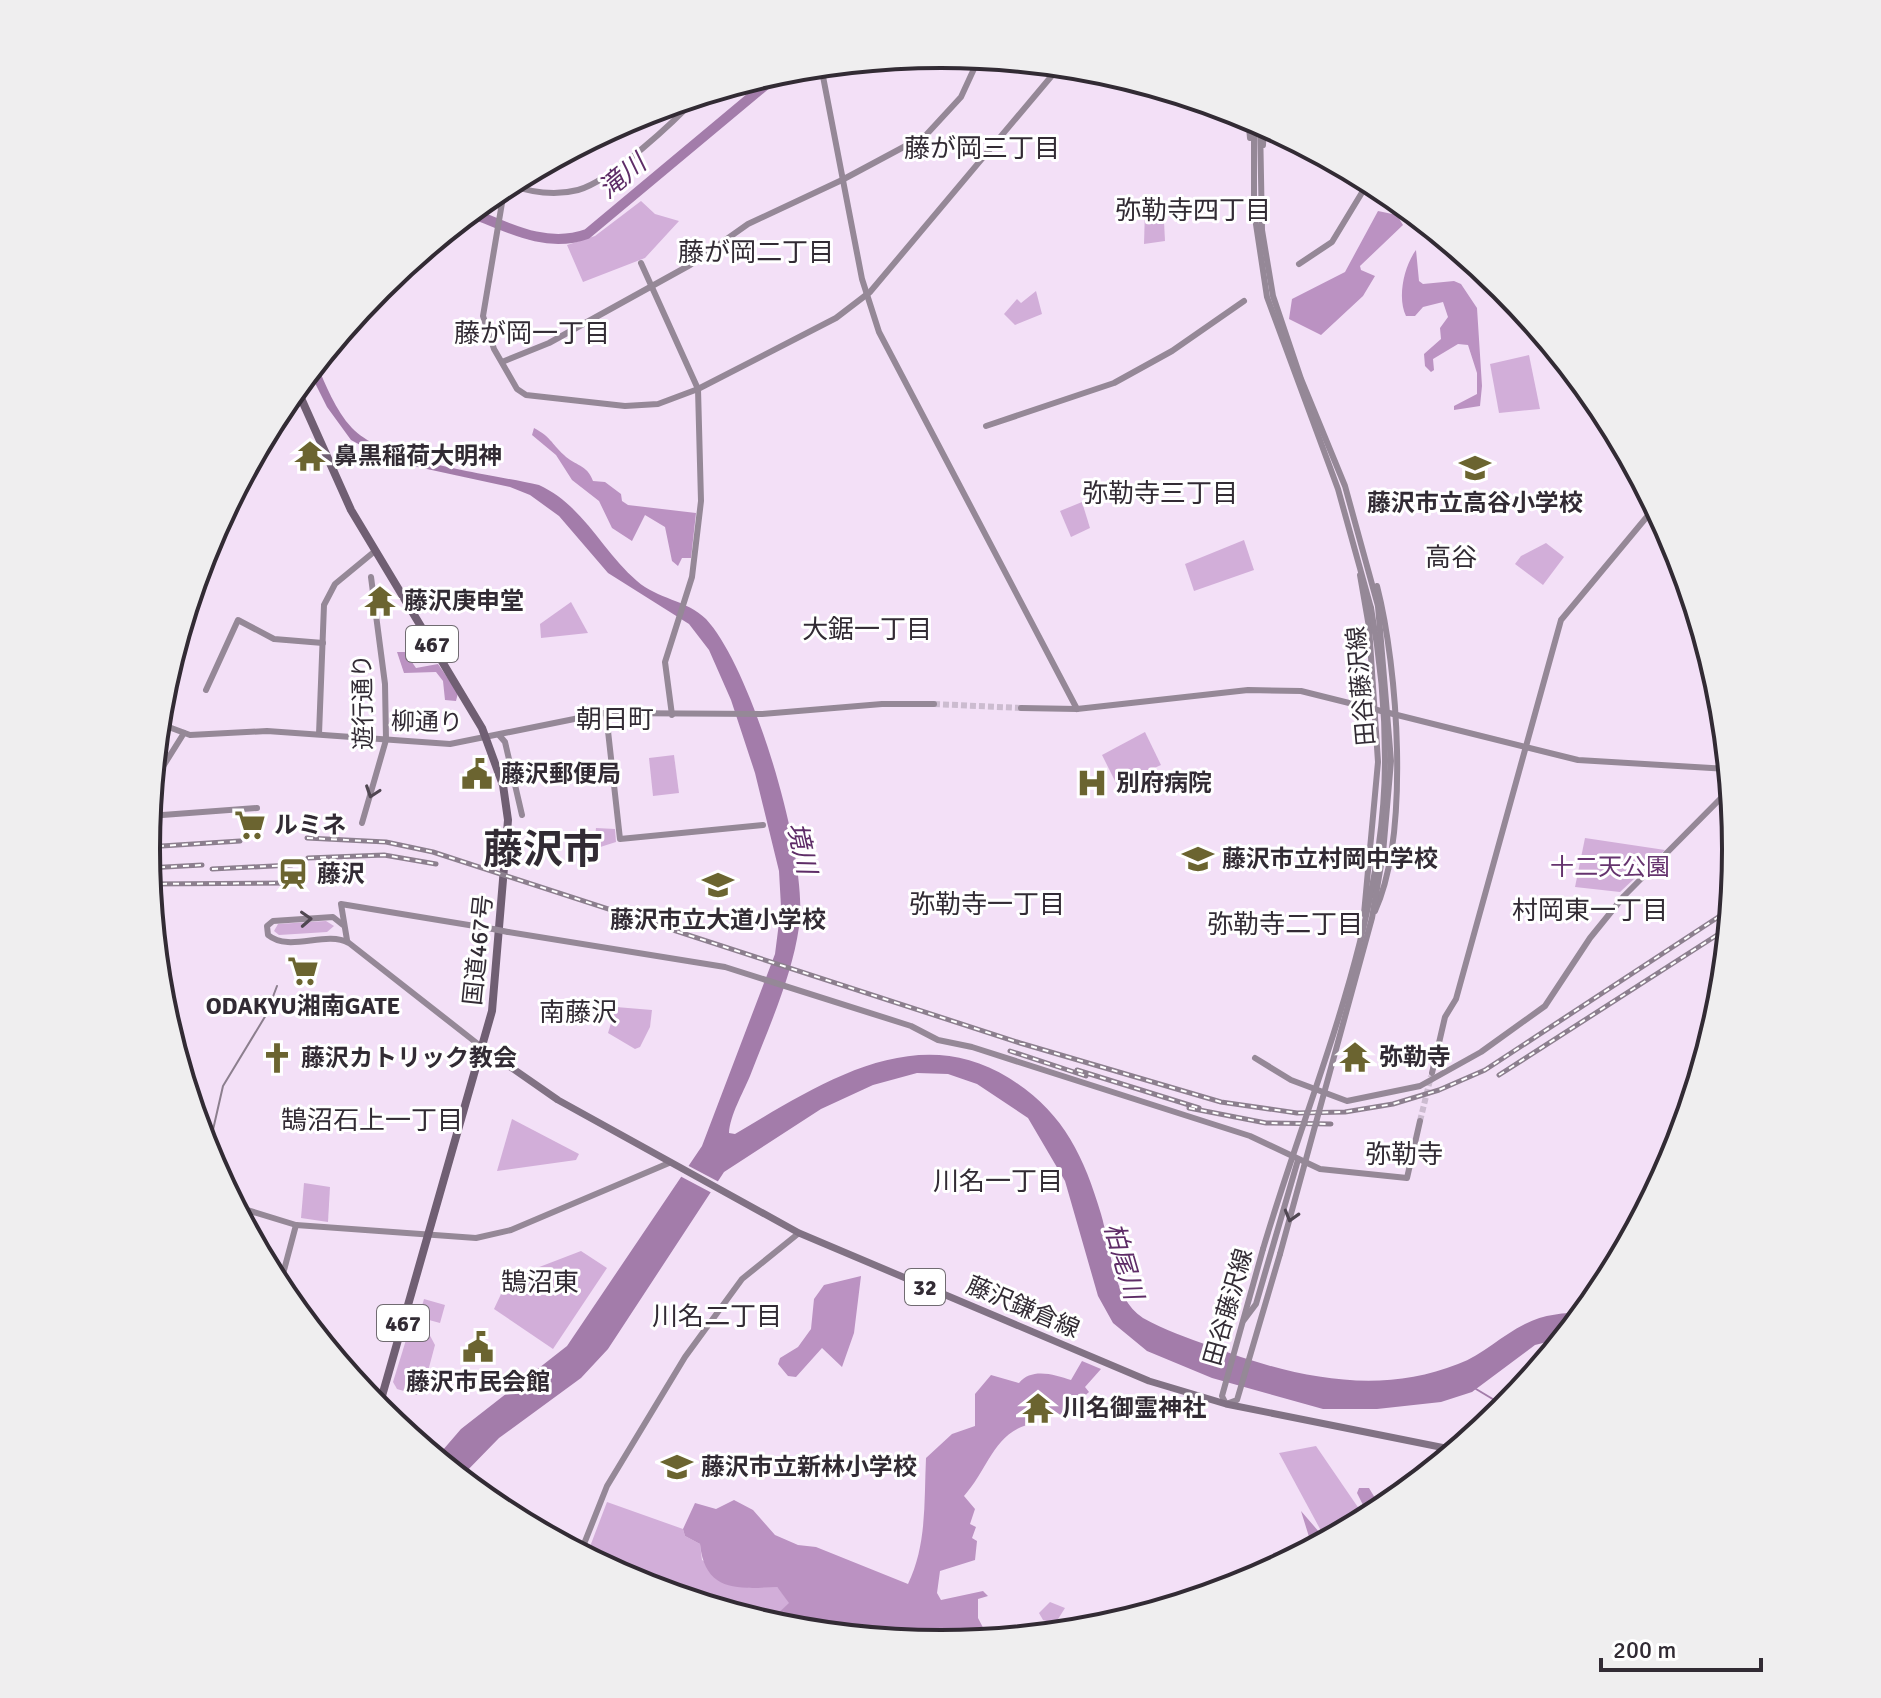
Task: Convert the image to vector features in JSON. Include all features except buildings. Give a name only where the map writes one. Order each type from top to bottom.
[{"type":"highway","name":"国道467号","points":[[302,400],[351,510],[475,716],[503,785],[508,840],[495,997],[382,1395]]},
{"type":"main road","name":"藤沢鎌倉線","points":[[483,1048],[538,1089],[799,1233],[1149,1381],[1226,1404],[1442,1447]]},
{"type":"street","points":[[502,362],[549,343],[700,259],[748,224],[842,180],[926,135],[956,103],[973,69]]},
{"type":"street","points":[[501,204],[483,316],[490,341],[517,389],[526,395],[642,406],[666,402],[698,389],[836,318],[866,296],[1051,76]]},
{"type":"street","points":[[823,77],[866,296],[890,354],[1077,709]]},
{"type":"street","points":[[525,189],[551,193],[590,185],[684,111]]},
{"type":"street","points":[[1250,132],[1253,158]]},
{"type":"street","name":"田谷藤沢線","points":[[1254,134],[1255,222],[1267,297],[1358,539]]},
{"type":"street","name":"田谷藤沢線","points":[[1261,137],[1259,193],[1264,250],[1281,325],[1358,539],[1375,607],[1391,761],[1385,841],[1372,918],[1237,1400],[1226,1404],[1222,1396],[1234,1350],[1263,1249],[1315,1092],[1364,922],[1380,835],[1385,761],[1375,607]]},
{"type":"street","points":[[1299,264],[1332,242],[1362,192]]},
{"type":"street","points":[[641,263],[698,389],[701,501],[694,565],[665,662],[672,715]]},
{"type":"street","points":[[986,426],[1114,383],[1185,343],[1244,301]]},
{"type":"street","points":[[1432,1073],[1445,1017],[1456,999],[1561,620],[1647,517]]},
{"type":"street","points":[[1358,539],[1377,710],[1378,762],[1364,922]]},
{"type":"street","points":[[1358,539],[1382,606],[1395,714],[1396,762],[1386,875],[1372,918]]},
{"type":"street","points":[[318,734],[323,613],[330,591],[375,551]]},
{"type":"street","name":"遊行通り","points":[[362,823],[386,740],[385,684],[371,577]]},
{"type":"street","points":[[206,690],[238,620],[274,639],[323,643]]},
{"type":"street","points":[[1021,708],[1077,709],[1271,690],[1323,695],[1596,762],[1717,768]]},
{"type":"street","name":"柳通り","points":[[184,733],[267,731],[450,744],[606,713],[758,714],[882,704],[934,704]]},
{"type":"street","points":[[606,713],[620,839],[763,825]]},
{"type":"street","points":[[164,764],[184,733],[170,727]]},
{"type":"street","points":[[499,735],[505,742],[522,815]]},
{"type":"street","points":[[1255,1058],[1291,1080],[1347,1101],[1420,1086],[1481,1052],[1545,1006],[1590,938],[1624,896],[1720,799]]},
{"type":"street","points":[[161,815],[257,808]]},
{"type":"street","points":[[349,943],[341,904],[725,967],[911,1026],[938,1040],[972,1047],[1240,1132],[1298,1160],[1330,1171],[1407,1178],[1420,1121]]},
{"type":"street","points":[[343,925],[333,917],[273,921],[267,926],[268,935],[277,941],[335,938],[349,943],[483,1048]]},
{"type":"street","points":[[335,938],[343,925]]},
{"type":"street","points":[[1256,1335],[1241,1326],[1256,1304],[1298,1160]]},
{"type":"street","points":[[249,1211],[296,1225],[463,1239],[498,1234],[669,1163]]},
{"type":"street","points":[[284,1271],[296,1225]]},
{"type":"street","points":[[584,1543],[607,1486],[685,1357],[742,1279],[799,1233]]},
{"type":"street","points":[[1256,1304],[1260,1321]]},
{"type":"green space","points":[[641,201],[655,214],[679,221],[645,258],[583,282],[567,245],[595,236]]},
{"type":"green space","points":[[1163,202],[1165,241],[1144,244],[1145,209]]},
{"type":"green space","points":[[1036,291],[1042,314],[1015,325],[1004,314],[1017,299],[1021,303]]},
{"type":"green space","points":[[1529,355],[1540,409],[1499,413],[1490,364]]},
{"type":"green space","points":[[1082,502],[1090,528],[1071,537],[1060,511]]},
{"type":"green space","points":[[1244,540],[1254,570],[1194,591],[1185,564]]},
{"type":"green space","points":[[1546,543],[1564,557],[1543,585],[1515,564],[1521,556]]},
{"type":"green space","points":[[571,602],[588,633],[541,638],[540,624]]},
{"type":"green space","points":[[1145,732],[1161,765],[1117,785],[1102,755]]},
{"type":"green space","points":[[674,755],[679,793],[653,796],[649,758]]},
{"type":"green space","points":[[596,828],[615,829],[616,842],[594,849]]},
{"type":"green space","name":"十二天公園","points":[[1585,838],[1665,850],[1620,892],[1575,887]]},
{"type":"green space","points":[[326,921],[334,926],[327,932],[279,935],[274,931],[278,924]]},
{"type":"green space","points":[[616,1007],[652,1010],[650,1027],[640,1047],[635,1049],[608,1033]]},
{"type":"green space","points":[[512,1119],[579,1154],[576,1160],[497,1171]]},
{"type":"green space","points":[[304,1183],[330,1187],[328,1222],[301,1218]]},
{"type":"green space","points":[[581,1251],[607,1268],[553,1349],[494,1309],[508,1279]]},
{"type":"green space","points":[[424,1299],[445,1305],[440,1323],[429,1320],[430,1315],[422,1306]]},
{"type":"green space","points":[[422,1331],[428,1332],[435,1345],[423,1390],[417,1395],[397,1389],[393,1382],[406,1340]]},
{"type":"green space","points":[[1316,1446],[1358,1508],[1321,1530],[1279,1453]]},
{"type":"green space","points":[[607,1502],[683,1529],[685,1536],[700,1544],[702,1560],[749,1588],[777,1587],[790,1603],[779,1613],[738,1603],[689,1589],[590,1546]]},
{"type":"green space","points":[[1050,1602],[1065,1608],[1057,1621],[1043,1620],[1039,1613]]},
{"type":"shaded area","points":[[1378,211],[1398,217],[1403,225],[1360,266],[1361,270],[1375,276],[1363,296],[1321,335],[1289,319],[1292,299],[1345,272]]},
{"type":"shaded area","points":[[1416,250],[1419,281],[1423,284],[1454,281],[1461,284],[1477,308],[1482,386],[1480,406],[1454,410],[1454,406],[1477,394],[1477,373],[1468,345],[1458,344],[1433,359],[1434,370],[1431,372],[1425,366],[1424,354],[1441,339],[1440,328],[1448,317],[1443,302],[1423,307],[1415,316],[1406,316],[1402,300],[1403,282]]},
{"type":"shaded area","points":[[321,374],[341,413],[352,428],[367,440],[412,458],[539,485],[568,504],[637,581],[698,613],[724,644],[759,721],[774,767],[796,858],[800,897],[799,927],[791,965],[772,1021],[734,1112],[729,1133],[735,1134],[833,1079],[868,1066],[903,1057],[938,1055],[974,1061],[1028,1091],[1057,1120],[1087,1172],[1101,1214],[1114,1271],[1125,1298],[1143,1318],[1168,1330],[1271,1366],[1333,1379],[1365,1381],[1427,1374],[1458,1364],[1532,1321],[1568,1314],[1560,1324],[1545,1342],[1535,1345],[1472,1392],[1441,1402],[1377,1409],[1323,1409],[1212,1378],[1147,1351],[1113,1323],[1098,1296],[1065,1181],[1028,1118],[977,1084],[948,1074],[917,1073],[873,1085],[821,1109],[724,1172],[608,1349],[581,1378],[499,1438],[467,1471],[465,1469],[443,1450],[461,1429],[567,1346],[702,1146],[775,954],[781,907],[779,871],[755,773],[731,700],[709,650],[689,624],[608,573],[559,516],[530,495],[510,487],[390,461],[351,440],[327,407],[315,383]]},
{"type":"shaded area","points":[[534,428],[568,459],[584,468],[593,481],[605,482],[621,494],[622,501],[628,505],[696,513],[691,558],[682,558],[678,566],[672,561],[665,527],[645,515],[632,541],[612,528],[599,501],[572,480],[556,455],[532,435]]},
{"type":"shaded area","points":[[397,652],[405,652],[416,668],[438,664],[458,693],[456,701],[445,700],[443,681],[436,672],[404,673]]},
{"type":"shaded area","points":[[861,1276],[854,1333],[842,1367],[822,1348],[796,1377],[788,1376],[778,1364],[780,1358],[798,1347],[811,1329],[814,1299],[824,1285]]},
{"type":"shaded area","points":[[1082,1361],[1101,1369],[1085,1387],[1089,1392],[1061,1417],[1051,1416],[1040,1401],[1031,1403],[1027,1425],[1015,1430],[998,1445],[964,1496],[975,1509],[970,1524],[976,1527],[972,1538],[977,1541],[975,1560],[940,1571],[937,1593],[941,1600],[983,1591],[988,1596],[978,1599],[978,1618],[983,1628],[889,1628],[779,1613],[789,1603],[777,1587],[749,1588],[725,1584],[709,1571],[700,1544],[685,1536],[683,1529],[695,1503],[716,1509],[734,1500],[753,1510],[775,1535],[798,1545],[816,1547],[908,1584],[922,1538],[926,1458],[952,1434],[975,1426],[975,1394],[991,1375],[1019,1383],[1037,1374],[1071,1380]]},
{"type":"shaded area","points":[[1359,1488],[1369,1488],[1375,1498],[1363,1505],[1357,1493]]},
{"type":"shaded area","points":[[1301,1511],[1319,1532],[1309,1537]]},
{"type":"pier","points":[[685,1164],[719,1182],[712,1193],[678,1175]]},
{"type":"waterway","name":"滝川","points":[[482,217],[542,238],[572,238],[587,234],[760,90]]},
{"type":"waterway","points":[[1476,1389],[1494,1400]]},
{"type":"tunnel","points":[[934,704],[1021,708]]},
{"type":"tunnel","points":[[1420,1121],[1431,1076]]},
{"type":"tram line","points":[[213,1131],[223,1086],[266,1015],[277,986]]},
{"type":"railway","points":[[307,838],[386,842],[433,852],[1020,1043],[1221,1102],[1297,1113],[1345,1112],[1393,1104],[1439,1090],[1485,1070],[1718,917]]},
{"type":"railway","points":[[160,846],[240,841]]},
{"type":"railway","points":[[308,858],[384,855],[436,864]]},
{"type":"railway","points":[[160,867],[202,865]]},
{"type":"railway","points":[[212,869],[292,865]]},
{"type":"railway","points":[[161,884],[289,883]]},
{"type":"railway","points":[[1499,1075],[1717,935]]},
{"type":"railway","points":[[1010,1051],[1086,1076]]},
{"type":"railway","points":[[1077,1070],[1199,1108]]},
{"type":"railway","points":[[1189,1108],[1266,1123],[1331,1124]]},
{"type":"place","name":"鼻黒稲荷大明神","points":[[310,456]]},
{"type":"place","name":"藤沢市立高谷小学校","points":[[1475,468]]},
{"type":"place","name":"藤沢庚申堂","points":[[380,601]]},
{"type":"place","name":"藤沢郵便局","points":[[477,774]]},
{"type":"place","name":"別府病院","points":[[1092,783]]},
{"type":"place","name":"ルミネ","points":[[250,825]]},
{"type":"place","name":"藤沢市立村岡中学校","points":[[1198,859]]},
{"type":"place","name":"藤沢","points":[[293,874]]},
{"type":"place","name":"藤沢市立大道小学校","points":[[718,885]]},
{"type":"place","name":"ODAKYU湘南GATE","points":[[303,971]]},
{"type":"place","name":"弥勒寺","points":[[1355,1057]]},
{"type":"place","name":"藤沢カトリック教会","points":[[277,1058]]},
{"type":"place","name":"藤沢市民会館","points":[[478,1347]]},
{"type":"place","name":"川名御霊神社","points":[[1038,1408]]},
{"type":"place","name":"藤沢市立新林小学校","points":[[677,1467]]},
{"type":"district","name":"藤が岡三丁目","points":[[982,148]]},
{"type":"district","name":"弥勒寺四丁目","points":[[1193,210]]},
{"type":"district","name":"藤が岡二丁目","points":[[756,252]]},
{"type":"district","name":"藤が岡一丁目","points":[[532,333]]},
{"type":"district","name":"弥勒寺三丁目","points":[[1160,493]]},
{"type":"district","name":"高谷","points":[[1451,557]]},
{"type":"district","name":"大鋸一丁目","points":[[867,629]]},
{"type":"district","name":"朝日町","points":[[615,719]]},
{"type":"district","name":"藤沢市","points":[[543,849]]},
{"type":"district","name":"弥勒寺一丁目","points":[[987,904]]},
{"type":"district","name":"村岡東一丁目","points":[[1590,910]]},
{"type":"district","name":"弥勒寺二丁目","points":[[1285,924]]},
{"type":"district","name":"南藤沢","points":[[578,1012]]},
{"type":"district","name":"鵠沼石上一丁目","points":[[372,1120]]},
{"type":"district","name":"弥勒寺","points":[[1404,1154]]},
{"type":"district","name":"川名一丁目","points":[[998,1181]]},
{"type":"district","name":"鵠沼東","points":[[540,1282]]},
{"type":"district","name":"川名二丁目","points":[[717,1316]]},
{"type":"water label","name":"境川","points":[[802,848]]},
{"type":"water label","name":"柏尾川","points":[[1124,1261]]}]
